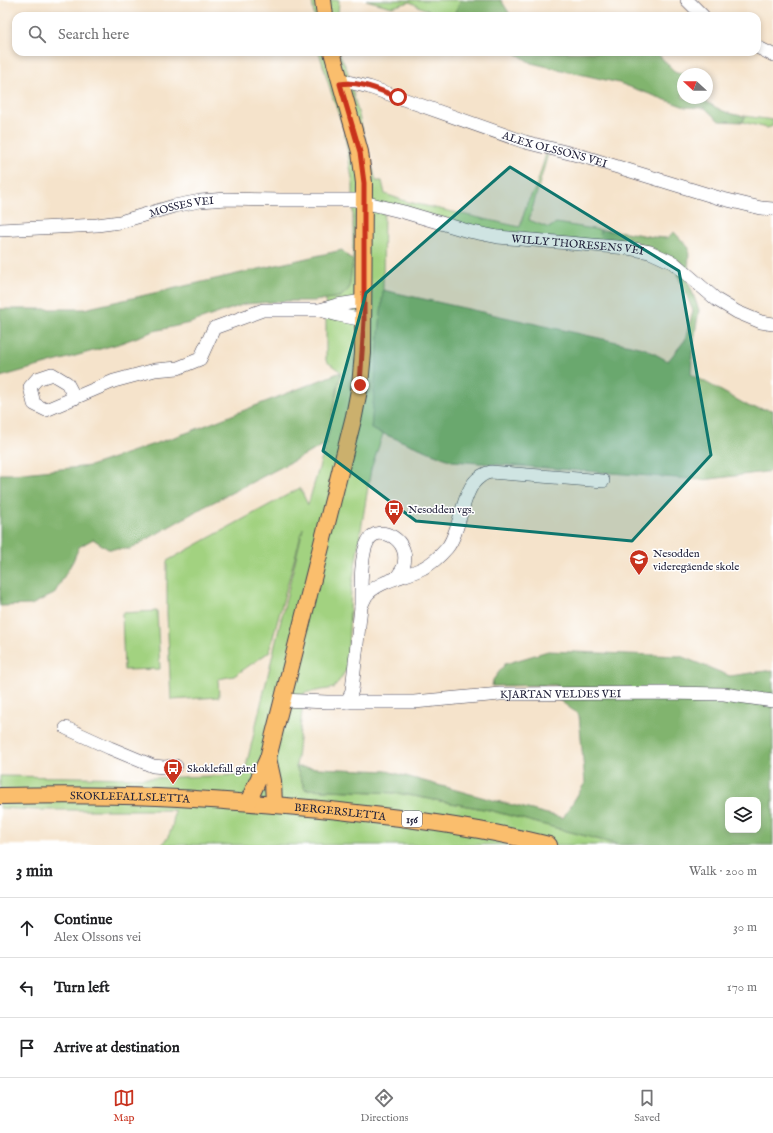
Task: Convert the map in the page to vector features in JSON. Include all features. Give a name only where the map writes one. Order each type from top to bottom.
[{"type":"main road","points":[[323,0],[324,12]]},
{"type":"main road","points":[[260,804],[268,758],[354,416],[360,385],[364,320],[363,168],[360,152],[333,56]]},
{"type":"main road","points":[[260,804],[273,781],[268,758]]},
{"type":"main road","name":"SKOKLEFALLSLETTA","points":[[0,796],[79,795],[156,797],[260,804]]},
{"type":"main road","name":"BERGERSLETTA","points":[[260,804],[379,815],[453,825],[500,833],[549,845]]},
{"type":"street","points":[[687,0],[699,12]]},
{"type":"street","points":[[761,49],[773,55]]},
{"type":"street","name":"ALEX OLSSONS VEI","points":[[340,84],[348,82],[369,87],[519,140],[585,157],[719,198],[761,208],[773,209]]},
{"type":"street","name":"MOSSES VEI","points":[[0,230],[120,222],[174,206],[219,199],[355,200],[364,202]]},
{"type":"street","name":"WILLY THORESENS VEI","points":[[364,202],[498,238],[628,248],[650,252],[674,262],[717,300],[737,312],[761,322],[773,324]]},
{"type":"street","points":[[320,310],[337,305],[364,302]]},
{"type":"street","points":[[75,398],[114,381],[154,370],[178,368],[200,359],[214,328],[262,310],[320,310],[364,320]]},
{"type":"street","points":[[361,607],[366,596],[376,587],[424,568],[446,549],[454,537],[468,495],[474,482],[479,477],[491,472],[510,472],[603,481]]},
{"type":"street","points":[[348,702],[352,690],[361,607],[364,554],[368,541],[374,535],[385,534],[400,542],[404,553],[402,568],[396,578]]},
{"type":"street","name":"KJARTAN VELDES VEI","points":[[282,700],[414,702],[500,694],[532,693],[708,693],[773,701]]},
{"type":"street","points":[[66,728],[153,766],[176,766]]},
{"type":"highlighted area","points":[[510,167],[679,271],[711,455],[632,541],[416,521],[323,451],[366,293]]},
{"type":"green space","points":[[312,0],[339,0],[338,12],[314,12]]},
{"type":"green space","points":[[366,0],[461,0],[455,12],[433,12],[410,2],[392,7]]},
{"type":"green space","points":[[461,0],[501,0],[508,12],[455,12]]},
{"type":"green space","points":[[320,56],[341,56],[347,70],[376,181],[382,181],[385,194],[408,202],[520,227],[527,203],[536,187],[546,154],[548,154],[529,220],[549,228],[556,223],[600,230],[601,242],[495,233],[384,203],[383,290],[371,429],[383,434],[371,469],[351,591],[347,669],[334,688],[304,693],[296,767],[305,789],[397,793],[489,810],[619,845],[162,845],[168,837],[171,829],[174,810],[37,810],[0,808],[0,776],[150,778],[244,775],[303,528],[269,652],[234,676],[218,679],[219,697],[171,700],[167,613],[167,561],[300,488],[308,505],[326,444],[341,372],[326,361],[326,299],[340,297],[349,289],[353,261],[353,185],[344,130]]},
{"type":"green space","points":[[520,56],[660,56],[677,73],[677,104],[710,104],[723,111],[745,116],[743,122],[719,121],[705,108],[685,107],[619,83],[531,63]]},
{"type":"green space","points":[[745,116],[773,120],[773,126],[767,128],[743,122]]},
{"type":"green space","points":[[600,230],[667,238],[674,232],[689,248],[688,281],[699,310],[692,353],[691,374],[750,407],[773,410],[773,471],[703,480],[452,461],[371,429],[383,290],[644,348],[668,361],[685,340],[693,311],[677,273],[646,247],[601,242]]},
{"type":"green space","points":[[342,250],[353,261],[349,289],[340,297],[314,301],[245,304],[190,323],[154,331],[118,344],[0,377],[0,309],[84,309]]},
{"type":"green space","points":[[341,372],[326,444],[200,509],[130,549],[108,549],[93,539],[79,547],[73,561],[54,594],[31,605],[0,606],[0,474],[14,474],[90,466],[189,432]]},
{"type":"green space","points":[[157,611],[160,669],[124,670],[122,613]]},
{"type":"green space","points":[[548,651],[680,656],[730,676],[773,670],[773,845],[619,845],[489,810],[397,793],[305,789],[296,767],[387,771],[563,818],[585,783],[579,715],[558,699],[557,685],[492,686],[493,680],[505,664]]},
{"type":"place","name":"Nesodden vgs.","points":[[394,526]]},
{"type":"place","name":"Nesodden videregående skole","points":[[639,576]]},
{"type":"place","name":"Skoklefall gård","points":[[173,785]]},
{"type":"route","points":[[360,385],[364,320],[364,183],[360,152],[340,84],[348,82],[369,87],[398,97]]}]
